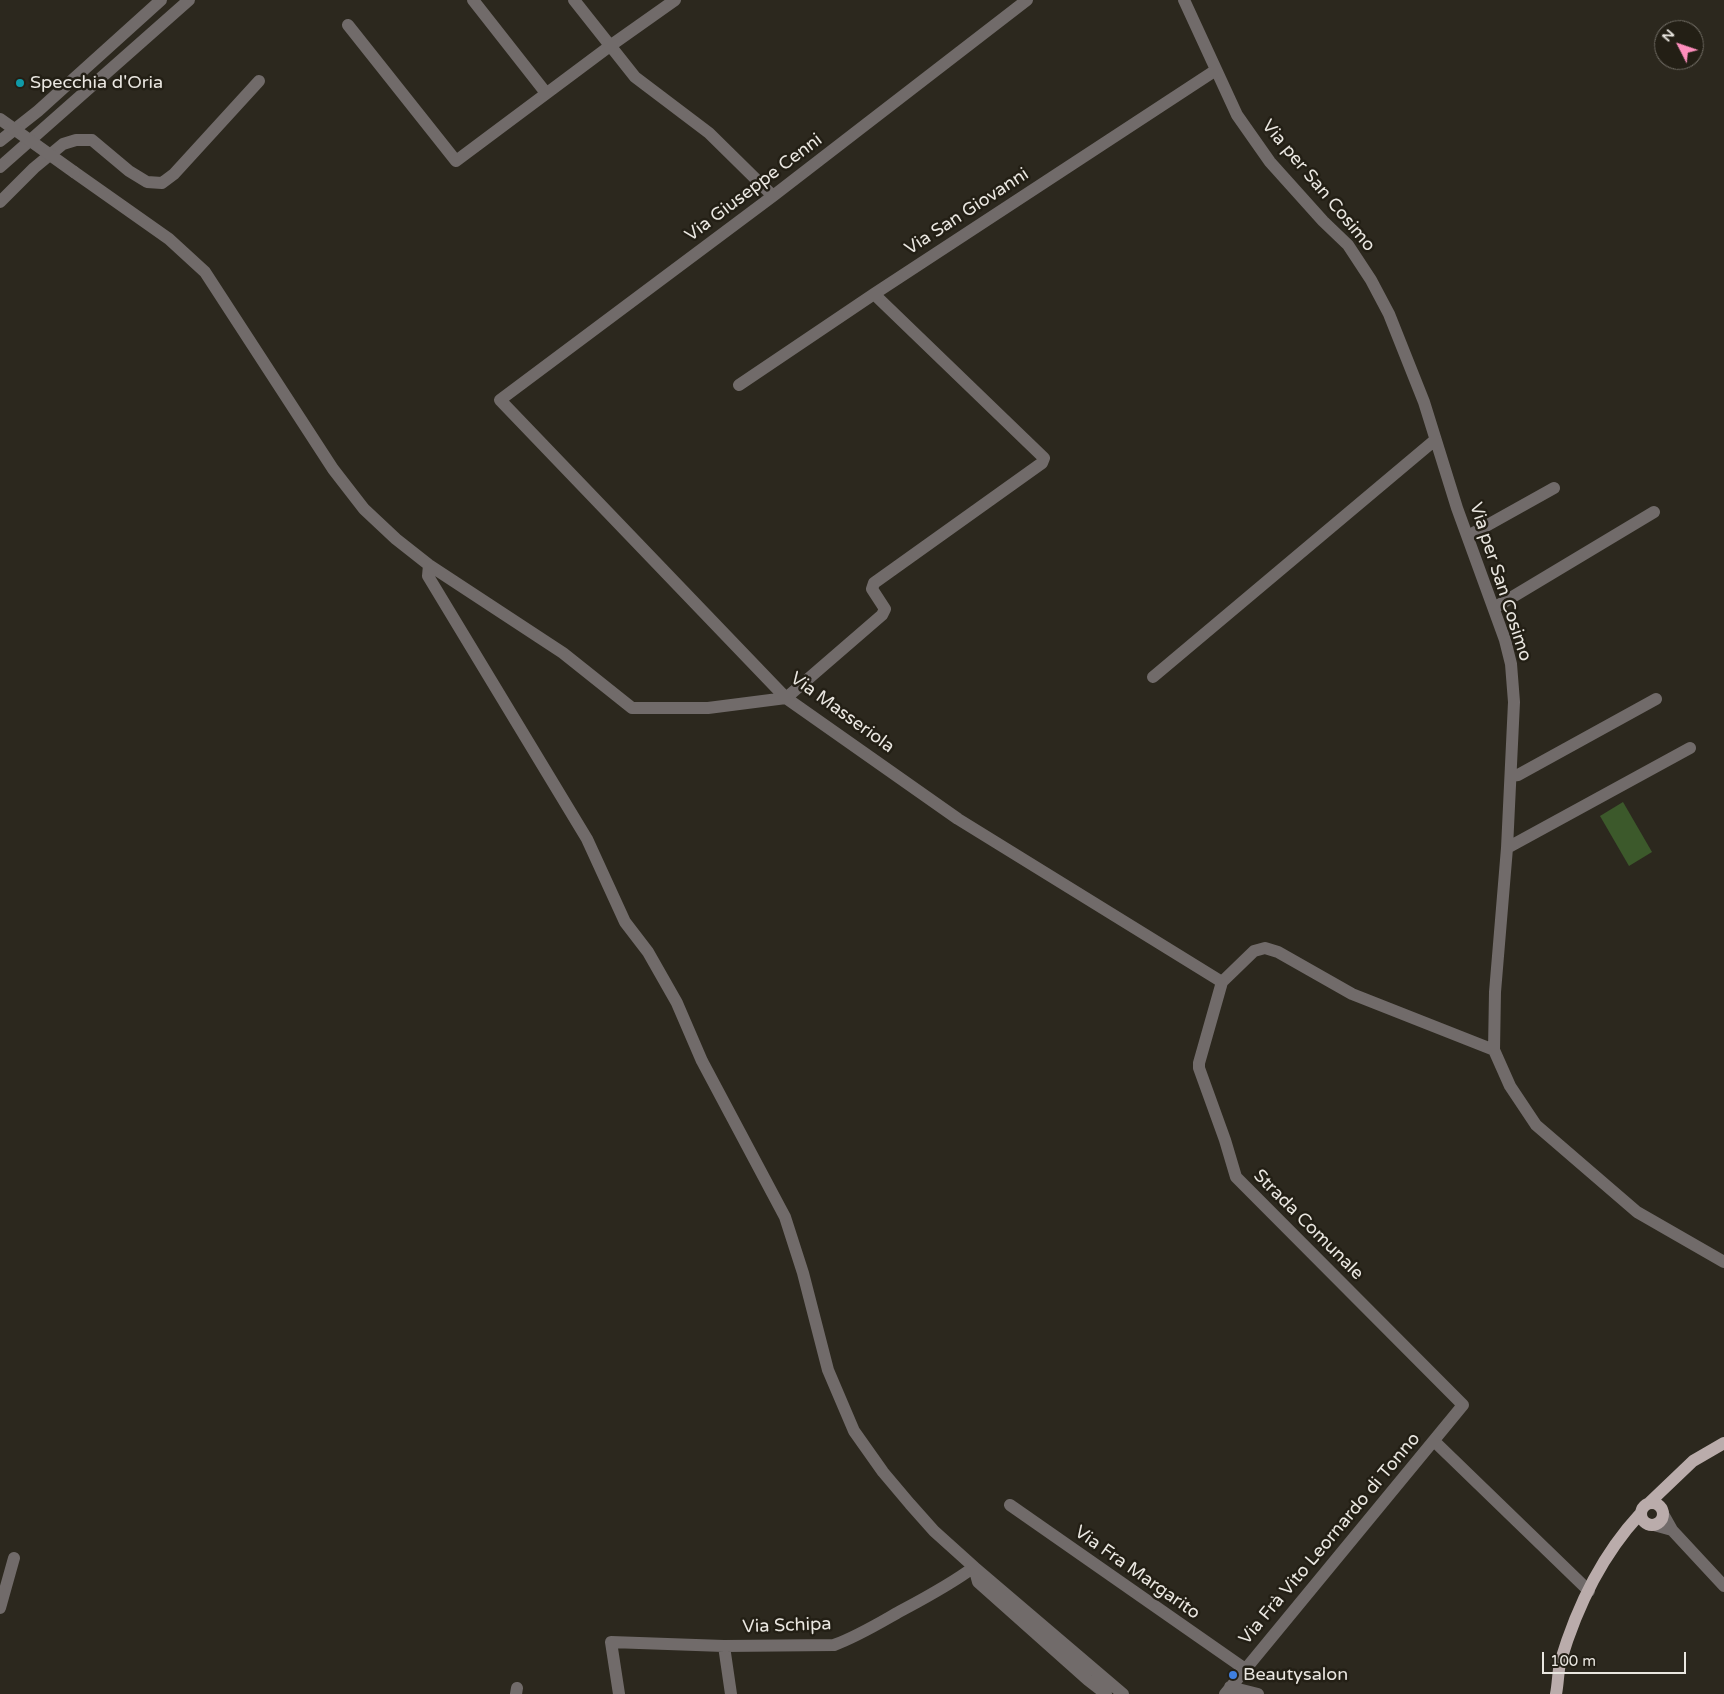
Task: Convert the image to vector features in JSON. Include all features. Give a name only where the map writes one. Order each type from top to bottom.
[{"type":"main road","points":[[1556,1694],[1560,1665],[1578,1612],[1610,1551],[1620,1537],[1647,1521],[1660,1521],[1658,1508],[1671,1480],[1693,1460],[1724,1442]]},
{"type":"main road","points":[[1647,1521],[1643,1507],[1658,1508]]},
{"type":"street","points":[[0,141],[38,111],[161,0]]},
{"type":"street","points":[[0,167],[189,0]]},
{"type":"street","points":[[473,0],[546,93]]},
{"type":"street","points":[[574,0],[635,77],[709,133],[773,196]]},
{"type":"street","points":[[348,25],[456,161],[675,0]]},
{"type":"street","name":"Via Giuseppe Cenni","points":[[500,400],[773,196],[1027,0]]},
{"type":"street","name":"Via per San Cosimo","points":[[1184,0],[1237,115],[1270,162],[1323,221],[1348,245],[1371,280],[1389,314],[1424,402],[1435,440],[1507,648],[1514,702],[1507,848],[1495,992],[1494,1050],[1510,1086],[1536,1126],[1637,1212],[1724,1262]]},
{"type":"street","name":"Via San Giovanni","points":[[738,384],[1216,70]]},
{"type":"street","points":[[0,202],[34,168],[62,144],[76,140],[92,140],[129,172],[147,182],[162,183],[174,174],[259,81]]},
{"type":"street","points":[[0,119],[169,239],[205,272],[333,469],[364,509],[396,539],[429,565],[562,653],[632,708],[708,708],[786,698],[882,615],[885,609],[872,589],[874,583],[1042,463],[1044,458],[874,294]]},
{"type":"street","name":"Via Masseriola","points":[[500,400],[786,698],[958,819],[1222,982]]},
{"type":"street","points":[[1153,677],[1435,440]]},
{"type":"street","points":[[1468,536],[1554,488]]},
{"type":"street","points":[[1494,608],[1654,512]]},
{"type":"street","points":[[429,565],[428,576],[587,839],[625,922],[648,952],[677,1003],[702,1061],[785,1217],[803,1273],[828,1370],[854,1431],[883,1472],[934,1531],[1123,1694]]},
{"type":"street","points":[[1511,776],[1518,775],[1656,699]]},
{"type":"street","points":[[1507,848],[1690,748]]},
{"type":"street","name":"Strada Comunale","points":[[1463,1405],[1236,1177],[1225,1140],[1198,1068],[1198,1063],[1222,982],[1254,951],[1265,948],[1278,952],[1352,994],[1494,1050]]},
{"type":"street","name":"Via Frà Vito Leornardo di Tonno","points":[[1227,1691],[1463,1405]]},
{"type":"street","points":[[1434,1441],[1589,1591]]},
{"type":"street","name":"Via Fra Margarito","points":[[1010,1505],[1245,1669]]},
{"type":"street","points":[[1658,1508],[1672,1530],[1724,1586]]},
{"type":"street","points":[[1647,1521],[1672,1530]]},
{"type":"street","points":[[0,1608],[14,1558]]},
{"type":"street","points":[[974,1567],[978,1582],[1106,1694]]},
{"type":"street","name":"Via Schipa","points":[[619,1694],[611,1642],[724,1646],[834,1645],[849,1639],[913,1604],[963,1576],[974,1567]]},
{"type":"street","points":[[724,1646],[731,1694]]},
{"type":"street","points":[[1227,1691],[1258,1694]]},
{"type":"green space","points":[[1623,802],[1652,852],[1629,866],[1600,816]]},
{"type":"place","name":"Specchia d'Oria","points":[[20,83]]},
{"type":"place","name":"Beautysalon","points":[[1233,1675]]}]
